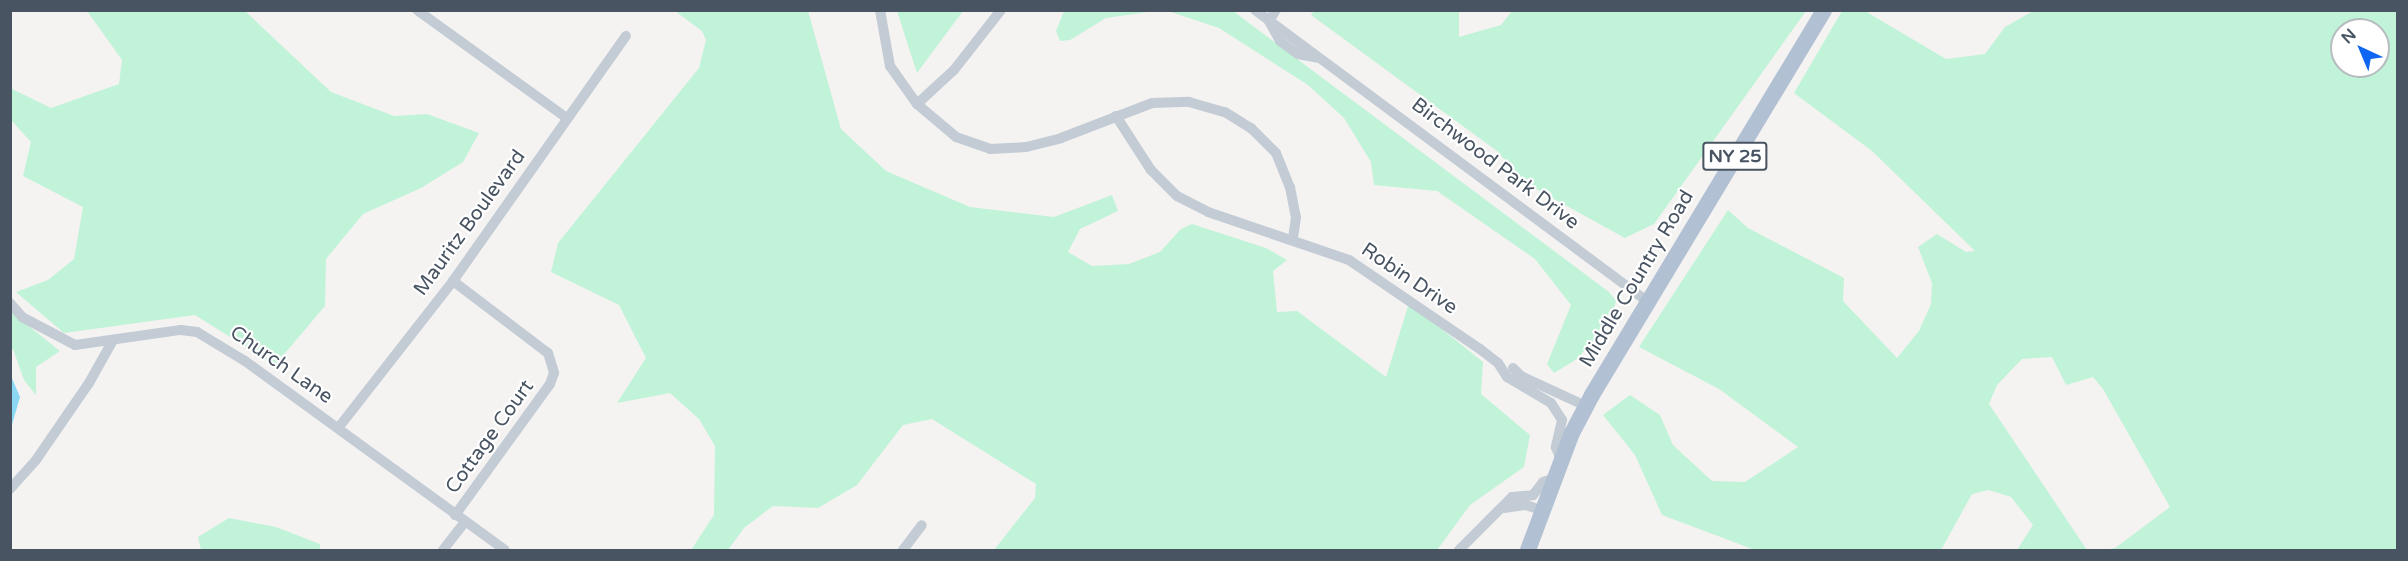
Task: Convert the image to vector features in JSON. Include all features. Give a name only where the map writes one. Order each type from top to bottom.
[{"type":"main road","name":"Middle Country Road","points":[[1528,550],[1561,461],[1586,406],[1647,301],[1824,10]]},
{"type":"street","points":[[417,10],[567,118]]},
{"type":"street","points":[[880,10],[890,66],[916,104],[956,137],[990,149],[1026,147],[1061,138],[1152,103],[1189,102],[1225,112],[1251,128],[1276,153],[1290,186],[1296,217],[1293,238]]},
{"type":"street","points":[[916,104],[954,70],[1001,10]]},
{"type":"street","name":"Birchwood Park Drive","points":[[1255,10],[1269,21],[1296,31],[1320,58],[1647,301]]},
{"type":"street","points":[[1269,21],[1276,10]]},
{"type":"street","name":"Birchwood Park Drive","points":[[1269,21],[1280,41],[1298,54],[1320,58]]},
{"type":"street","name":"Mauritz Boulevard","points":[[339,427],[453,281],[626,36]]},
{"type":"street","name":"Robin Drive","points":[[1116,116],[1150,170],[1178,196],[1208,212],[1293,238],[1349,260],[1497,363],[1513,368],[1586,406]]},
{"type":"street","name":"Cottage Court","points":[[443,550],[460,518],[552,379],[554,361],[548,353],[453,281]]},
{"type":"street","name":"Church Lane","points":[[10,303],[22,317],[75,345],[112,342],[181,330],[197,332],[246,361],[505,550]]},
{"type":"street","points":[[10,489],[36,460],[89,383],[112,342]]},
{"type":"street","name":"Robin Drive","points":[[1497,363],[1507,377],[1558,410],[1563,430],[1556,447],[1561,461]]},
{"type":"street","points":[[1459,550],[1504,508],[1512,497],[1533,495],[1543,482],[1555,478]]},
{"type":"street","points":[[1504,508],[1526,505],[1543,511]]},
{"type":"street","points":[[903,550],[922,525]]},
{"type":"green space","points":[[897,10],[963,11],[917,73]]},
{"type":"green space","points":[[1064,10],[1155,11],[1106,18],[1070,40],[1060,41],[1056,31]]},
{"type":"green space","points":[[1315,10],[1459,11],[1459,37],[1501,25],[1512,11],[1806,11],[1654,224],[1625,238],[1525,183],[1497,151],[1311,15]]},
{"type":"green space","points":[[87,11],[245,11],[331,92],[394,116],[427,114],[479,133],[463,162],[421,188],[363,214],[326,259],[325,306],[275,365],[195,315],[64,333],[16,292],[48,280],[74,259],[83,207],[23,176],[31,142],[11,120],[10,88],[51,108],[119,84],[122,60]]},
{"type":"green space","points":[[675,11],[808,11],[841,129],[886,171],[970,207],[1054,217],[1112,195],[1118,211],[1080,229],[1068,252],[1092,266],[1129,264],[1160,252],[1181,229],[1192,224],[1266,248],[1287,260],[1273,271],[1277,312],[1297,311],[1386,377],[1409,303],[1483,362],[1481,394],[1530,435],[1524,467],[1470,505],[1437,550],[994,550],[1035,498],[1036,484],[932,419],[903,425],[857,485],[818,508],[773,506],[744,528],[728,550],[691,550],[714,515],[715,446],[699,419],[670,393],[617,403],[646,358],[619,305],[551,272],[558,243],[699,68],[706,40],[702,31]]},
{"type":"green space","points":[[1168,11],[1233,11],[1609,292],[1616,301],[1610,322],[1577,359],[1554,373],[1547,364],[1571,305],[1535,259],[1437,191],[1374,185],[1371,162],[1344,118],[1308,85],[1219,28]]},
{"type":"green space","points":[[1842,11],[1865,11],[1946,59],[1985,54],[2005,27],[2033,11],[2397,11],[2397,550],[2103,550],[2115,548],[2170,507],[2103,389],[2093,377],[2066,385],[2052,357],[2022,359],[1997,385],[1989,404],[2087,550],[2017,550],[2033,525],[2011,497],[1989,490],[1972,494],[1941,550],[1755,550],[1662,515],[1635,455],[1603,415],[1630,395],[1660,415],[1673,445],[1712,481],[1745,482],[1798,447],[1719,389],[1639,347],[1728,210],[1748,228],[1844,278],[1843,301],[1897,358],[1919,331],[1931,304],[1932,283],[1918,247],[1937,234],[1966,252],[1975,251],[1872,151],[1794,93]]},
{"type":"green space","points":[[11,312],[60,351],[36,367],[36,395],[24,380],[13,349],[11,351]]},
{"type":"green space","points":[[229,518],[276,527],[320,544],[320,550],[201,550],[198,537]]},
{"type":"water","points":[[11,376],[20,397],[10,428]]}]
